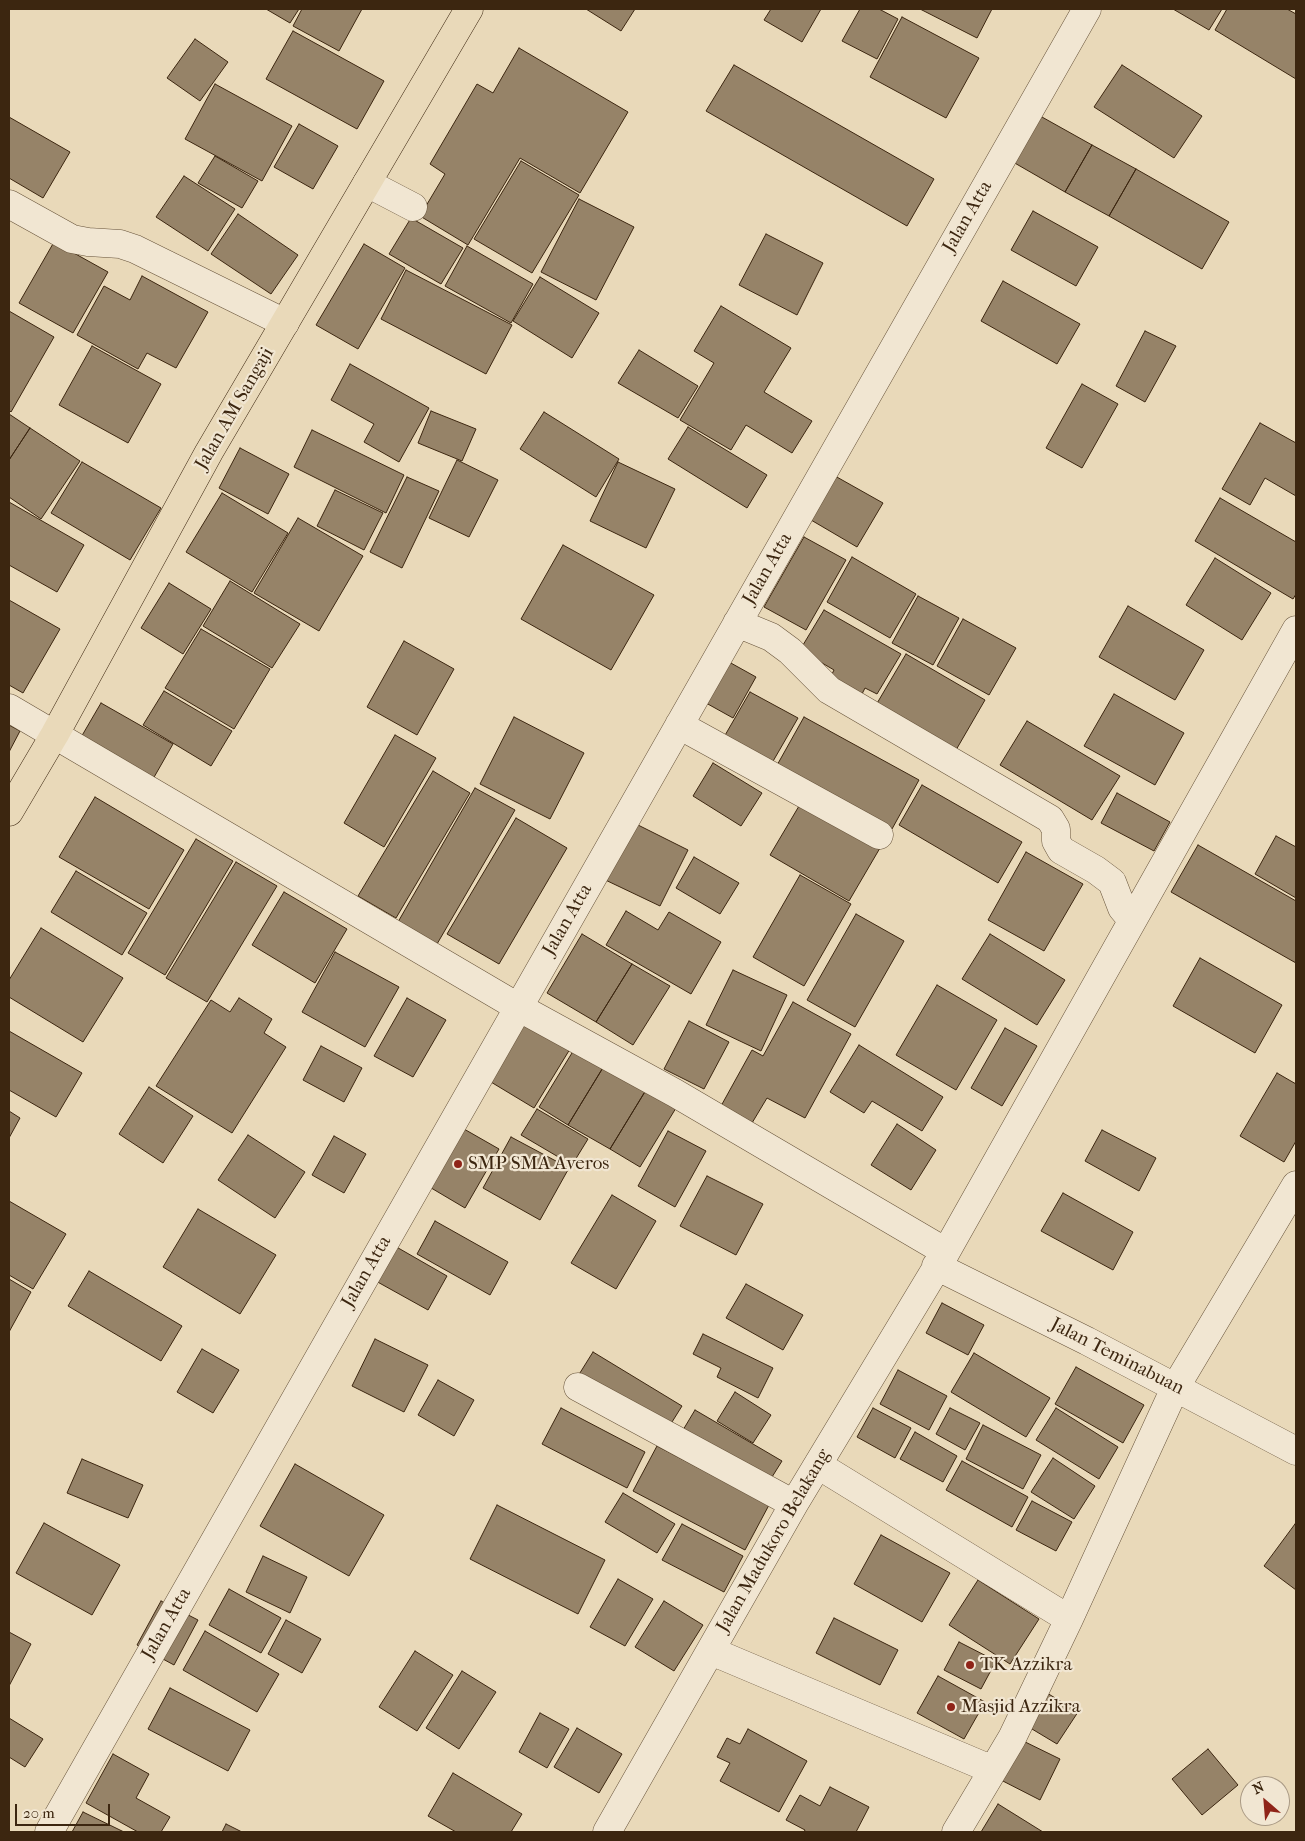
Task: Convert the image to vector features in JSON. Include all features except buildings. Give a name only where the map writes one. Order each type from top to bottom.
[{"type":"highway","name":"Jalan AM Sangaji","points":[[9,812],[55,734],[209,452],[469,9]]},
{"type":"street","name":"Jalan Atta","points":[[49,1832],[1087,9]]},
{"type":"street","points":[[367,182],[413,207]]},
{"type":"street","points":[[9,204],[72,239],[120,244],[135,249],[285,323]]},
{"type":"street","points":[[737,623],[771,637],[790,651],[829,690],[1050,819],[1056,829],[1056,841],[1061,850],[1096,870],[1112,882],[1122,908],[1132,920]]},
{"type":"street","name":"Jalan Madukoro Belakang","points":[[607,1832],[794,1504],[941,1259],[1296,630]]},
{"type":"street","name":"Jalan Teminabuan","points":[[9,708],[518,1006],[674,1092],[941,1259],[1087,1341],[1296,1451]]},
{"type":"street","points":[[679,725],[879,835]]},
{"type":"street","points":[[956,1832],[1012,1738],[1175,1388],[1296,1186]]},
{"type":"street","points":[[578,1387],[794,1504]]},
{"type":"street","points":[[818,1465],[1069,1619]]},
{"type":"street","points":[[711,1651],[993,1770]]},
{"type":"place","name":"SMP SMA Averos","points":[[458,1164]]},
{"type":"place","name":"TK Azzikra","points":[[970,1665]]},
{"type":"place","name":"Masjid Azzikra","points":[[951,1707]]}]
